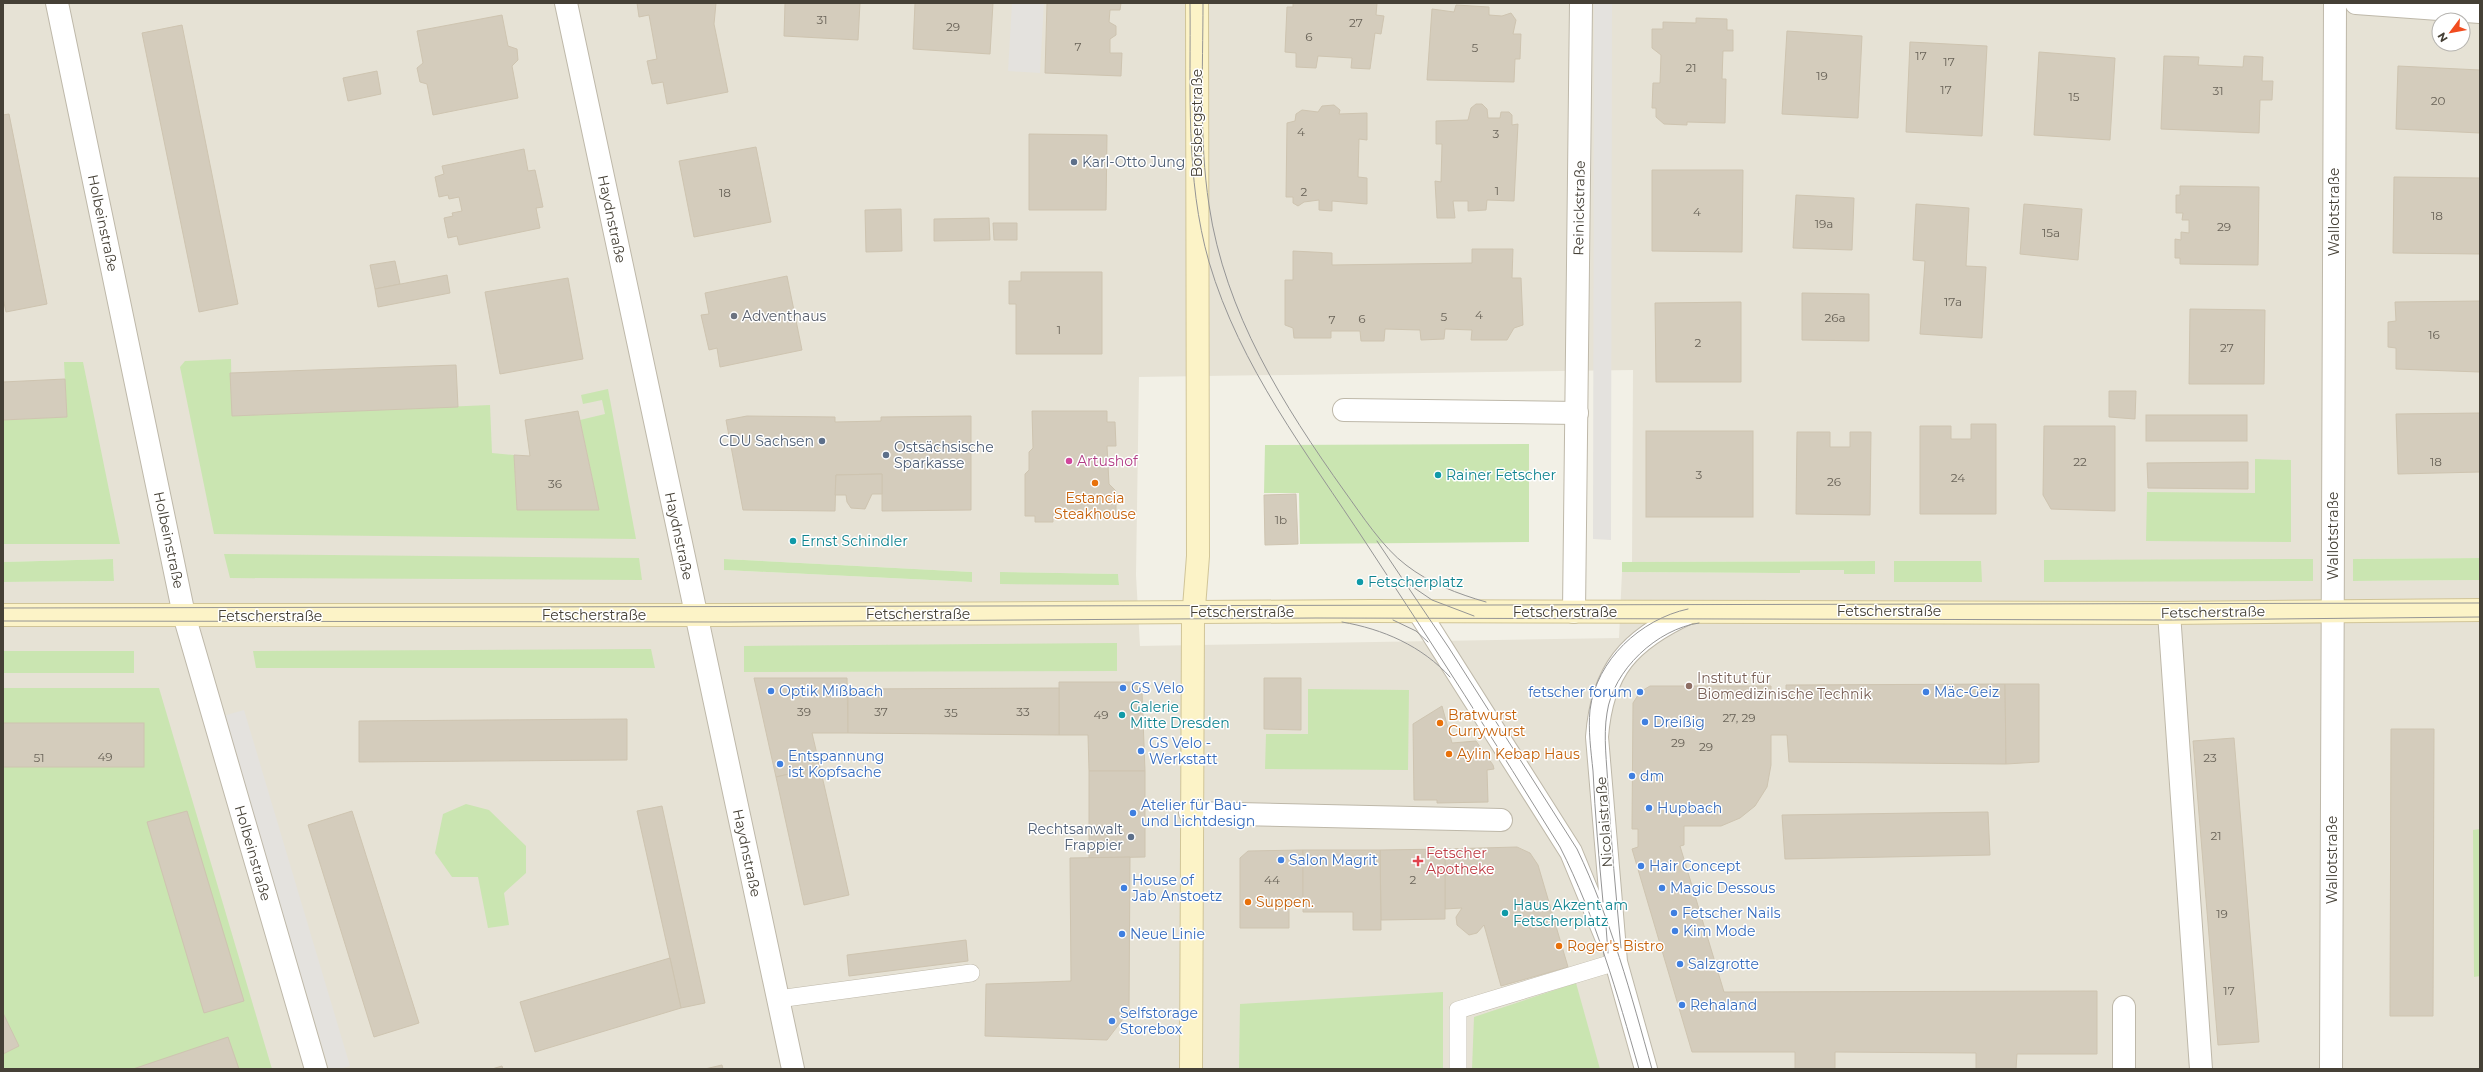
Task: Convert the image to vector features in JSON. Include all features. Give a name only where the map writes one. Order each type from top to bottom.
[{"type":"main road","name":"Borsbergstraße","points":[[1191,1069],[1190,813],[1193,612],[1198,556],[1196,3]]},
{"type":"main road","name":"Fetscherstraße","points":[[3,615],[1193,612],[2169,612],[2480,610]]},
{"type":"street","name":"Holbeinstraße","points":[[57,3],[184,615],[316,1069]]},
{"type":"street","name":"Haydnstraße","points":[[566,3],[793,1069]]},
{"type":"street","name":"Reinickstraße","points":[[1577,413],[1581,3]]},
{"type":"street","name":"Wallotstraße","points":[[2331,1069],[2335,3]]},
{"type":"street","points":[[2356,3],[2480,12]]},
{"type":"street","points":[[1344,410],[1577,413],[1574,612]]},
{"type":"street","points":[[1418,612],[1571,852],[1584,879],[1616,962]]},
{"type":"street","name":"Nicolaistraße","points":[[1646,1069],[1616,962],[1597,738],[1599,710],[1606,686],[1630,650],[1657,630],[1690,612]]},
{"type":"street","points":[[2169,612],[2201,1069]]},
{"type":"street","points":[[1190,813],[1501,820]]},
{"type":"street","points":[[2124,1007],[2124,1069]]},
{"type":"lane","points":[[1458,1069],[1458,1010],[1616,962]]},
{"type":"lane","points":[[778,999],[971,973]]},
{"type":"shaded area","points":[[3,3],[2480,3],[2480,558],[2353,559],[2353,581],[2480,580],[2480,1069],[3,1069],[3,582],[114,581],[113,559],[3,562]],"holes":[[[1633,370],[1632,562],[1875,561],[1844,573],[1844,570],[1800,570],[1800,573],[1622,572],[1619,638],[1140,646],[1136,575],[1139,377]],[[724,559],[972,572],[972,582],[725,570]],[[1894,561],[1982,582],[1894,582]],[[1000,572],[1118,574],[1119,585]]]},
{"type":"shaded area","points":[[1012,3],[1044,3],[1040,73],[1008,71]]},
{"type":"shaded area","points":[[1594,3],[1612,3],[1611,540],[1593,539]]},
{"type":"shaded area","points":[[244,710],[350,1066],[339,1069],[329,1069],[223,716]]},
{"type":"green space","points":[[231,359],[232,416],[490,405],[492,453],[514,455],[517,510],[599,510],[580,420],[605,414],[602,400],[583,404],[581,395],[608,389],[636,539],[214,534],[180,367],[185,361]]},
{"type":"green space","points":[[64,362],[83,362],[120,544],[3,544],[3,420],[67,417]]},
{"type":"green space","points":[[1529,444],[1529,542],[1300,544],[1299,493],[1264,493],[1265,445]]},
{"type":"green space","points":[[2255,459],[2291,460],[2291,542],[2146,541],[2147,492],[2255,493]]},
{"type":"green space","points":[[224,554],[639,558],[642,580],[230,578]]},
{"type":"green space","points":[[2480,558],[2480,580],[2353,581],[2353,559]]},
{"type":"green space","points":[[113,559],[114,581],[3,582],[3,562]]},
{"type":"green space","points":[[724,559],[972,572],[972,582],[724,570]]},
{"type":"green space","points":[[2313,559],[2313,581],[2044,582],[2044,560]]},
{"type":"green space","points":[[1875,561],[1875,574],[1844,574],[1844,570],[1800,570],[1800,573],[1622,572],[1622,562]]},
{"type":"green space","points":[[1894,561],[1981,561],[1982,582],[1894,582]]},
{"type":"green space","points":[[1000,572],[1118,574],[1119,585],[1000,584]]},
{"type":"green space","points":[[1117,643],[1117,671],[744,672],[744,646]]},
{"type":"green space","points":[[651,649],[655,668],[256,668],[253,651]]},
{"type":"green space","points":[[3,651],[134,651],[134,673],[3,673]]},
{"type":"green space","points":[[3,688],[159,688],[272,1069],[3,1069]]},
{"type":"green space","points":[[1308,689],[1409,690],[1408,770],[1265,769],[1266,734],[1308,734]]},
{"type":"green space","points":[[466,804],[489,810],[526,846],[526,873],[504,893],[509,925],[488,928],[478,877],[452,877],[435,853],[443,814]]},
{"type":"green space","points":[[2480,829],[2480,976],[2474,977],[2473,830]]},
{"type":"green space","points":[[1576,983],[1600,1069],[1472,1069],[1474,1017]]},
{"type":"green space","points":[[1443,992],[1443,1069],[1239,1069],[1240,1004]]},
{"type":"building","points":[[637,3],[716,3],[714,24],[728,92],[667,104],[663,82],[652,84],[647,61],[657,59],[649,15],[639,17]]},
{"type":"building","points":[[785,3],[860,3],[858,40],[784,36]]},
{"type":"building","points":[[915,3],[993,3],[990,54],[913,49]]},
{"type":"building","points":[[1047,3],[1121,3],[1120,10],[1110,10],[1109,22],[1116,26],[1116,35],[1110,39],[1110,53],[1122,53],[1121,76],[1045,73]]},
{"type":"building","points":[[1293,3],[1377,3],[1376,15],[1384,16],[1381,34],[1375,33],[1370,69],[1351,68],[1352,58],[1318,56],[1316,68],[1296,67],[1296,53],[1285,52],[1287,7],[1293,7]]},
{"type":"building","points":[[1456,5],[1489,7],[1489,15],[1502,16],[1511,13],[1516,20],[1513,34],[1521,34],[1520,59],[1515,59],[1514,82],[1427,80],[1432,9],[1454,12]]},
{"type":"building","points":[[502,15],[508,46],[517,49],[518,60],[512,66],[518,98],[433,115],[427,84],[420,82],[417,68],[423,63],[417,31]]},
{"type":"building","points":[[1696,18],[1727,19],[1727,30],[1733,30],[1733,51],[1723,51],[1722,79],[1726,79],[1725,123],[1687,122],[1687,125],[1664,124],[1656,117],[1656,108],[1652,108],[1653,83],[1660,83],[1661,55],[1652,48],[1652,29],[1663,29],[1663,22],[1696,23]]},
{"type":"building","points":[[182,25],[238,304],[199,312],[142,33]]},
{"type":"building","points":[[1787,31],[1862,36],[1858,118],[1782,114]]},
{"type":"building","points":[[1910,42],[1987,46],[1982,136],[1906,132]]},
{"type":"building","points":[[2039,52],[2115,58],[2110,140],[2034,135]]},
{"type":"building","points":[[2164,56],[2199,57],[2198,65],[2243,67],[2244,56],[2263,57],[2262,81],[2273,81],[2272,100],[2260,100],[2259,133],[2161,129]]},
{"type":"building","points":[[2398,66],[2480,70],[2480,133],[2396,129]]},
{"type":"building","points":[[377,71],[381,94],[348,101],[343,78]]},
{"type":"building","points":[[1476,104],[1482,104],[1487,109],[1488,118],[1500,118],[1501,112],[1509,112],[1512,115],[1512,125],[1518,124],[1514,201],[1487,200],[1486,210],[1468,211],[1468,201],[1453,201],[1455,218],[1437,218],[1435,181],[1441,182],[1442,144],[1436,144],[1436,121],[1468,120],[1471,108]]},
{"type":"building","points":[[1334,105],[1340,110],[1339,114],[1367,113],[1367,140],[1359,139],[1358,177],[1367,178],[1367,204],[1332,201],[1332,211],[1319,210],[1319,200],[1304,202],[1298,206],[1293,203],[1293,197],[1286,197],[1287,123],[1295,121],[1296,114],[1302,110],[1318,112],[1322,106]]},
{"type":"building","points":[[9,114],[47,304],[6,312],[3,298],[3,115]]},
{"type":"building","points":[[1029,134],[1107,135],[1106,210],[1029,210]]},
{"type":"building","points":[[756,147],[771,222],[694,237],[679,161]]},
{"type":"building","points":[[524,149],[528,171],[535,170],[543,207],[536,208],[540,228],[459,245],[457,236],[448,238],[444,218],[453,216],[452,213],[462,211],[459,197],[449,199],[448,195],[439,197],[435,177],[444,174],[442,166]]},
{"type":"building","points":[[1652,170],[1743,170],[1742,252],[1652,251]]},
{"type":"building","points":[[2394,177],[2480,178],[2480,254],[2393,253]]},
{"type":"building","points":[[2180,186],[2259,187],[2258,265],[2180,264],[2180,258],[2175,258],[2175,239],[2181,240],[2181,232],[2189,233],[2189,220],[2182,220],[2183,213],[2176,213],[2176,195],[2180,195]]},
{"type":"building","points":[[1796,195],[1854,198],[1852,250],[1793,248]]},
{"type":"building","points":[[1916,204],[1969,208],[1966,266],[1986,267],[1982,338],[1920,334],[1925,261],[1913,260]]},
{"type":"building","points":[[2024,204],[2082,209],[2078,260],[2020,254]]},
{"type":"building","points":[[901,209],[902,251],[866,252],[865,210]]},
{"type":"building","points":[[989,218],[990,240],[934,241],[934,219]]},
{"type":"building","points":[[993,223],[1017,223],[1017,240],[994,240]]},
{"type":"building","points":[[1472,249],[1513,249],[1512,278],[1521,278],[1523,325],[1514,328],[1507,340],[1471,340],[1472,330],[1445,329],[1444,339],[1421,340],[1420,330],[1385,329],[1384,341],[1361,341],[1360,331],[1331,331],[1331,338],[1294,338],[1293,328],[1285,325],[1285,280],[1293,280],[1293,251],[1332,253],[1332,265],[1472,263]]},
{"type":"building","points":[[395,261],[400,284],[375,289],[370,265]]},
{"type":"building","points":[[1021,272],[1102,272],[1102,354],[1016,354],[1016,304],[1009,304],[1009,281],[1021,281]]},
{"type":"building","points":[[447,275],[450,293],[378,307],[375,289]]},
{"type":"building","points":[[787,276],[802,350],[720,367],[717,348],[709,350],[701,315],[709,314],[705,293]]},
{"type":"building","points":[[568,278],[583,359],[500,374],[485,292]]},
{"type":"building","points":[[1802,293],[1869,294],[1869,341],[1802,340]]},
{"type":"building","points":[[2480,301],[2480,372],[2396,369],[2396,348],[2388,347],[2388,322],[2396,321],[2395,302]]},
{"type":"building","points":[[1741,302],[1741,382],[1656,382],[1655,303]]},
{"type":"building","points":[[2190,309],[2265,310],[2264,384],[2189,384]]},
{"type":"building","points":[[456,365],[458,407],[232,416],[230,373]]},
{"type":"building","points":[[65,379],[67,417],[3,420],[3,382]]},
{"type":"building","points":[[2109,391],[2136,391],[2135,419],[2109,417]]},
{"type":"building","points":[[578,411],[599,510],[517,510],[514,455],[530,456],[525,420]]},
{"type":"building","name":"Artushof","points":[[1032,411],[1107,411],[1107,422],[1115,422],[1116,446],[1107,446],[1109,484],[1116,491],[1116,514],[1110,519],[1096,519],[1093,513],[1053,514],[1053,522],[1035,522],[1035,516],[1025,516],[1025,474],[1029,470],[1029,452],[1033,448]]},
{"type":"building","points":[[2480,413],[2480,472],[2398,474],[2396,414]]},
{"type":"building","points":[[2146,415],[2247,415],[2247,441],[2146,441]]},
{"type":"building","points":[[747,416],[835,417],[835,422],[881,421],[881,417],[971,416],[971,510],[882,511],[882,474],[836,475],[835,511],[743,510],[726,420]]},
{"type":"building","points":[[1971,424],[1996,424],[1996,514],[1920,514],[1920,426],[1951,426],[1951,439],[1971,439]]},
{"type":"building","points":[[2044,426],[2115,426],[2115,511],[2051,509],[2043,495]]},
{"type":"building","points":[[1646,431],[1753,431],[1753,517],[1646,517]]},
{"type":"building","points":[[1797,432],[1830,432],[1830,447],[1850,447],[1850,432],[1871,432],[1870,515],[1796,514]]},
{"type":"building","points":[[2248,462],[2248,489],[2148,488],[2147,463]]},
{"type":"building","points":[[882,474],[882,494],[872,494],[865,509],[851,508],[847,502],[846,495],[835,495],[836,475]]},
{"type":"building","points":[[1296,494],[1298,544],[1265,545],[1264,495]]},
{"type":"building","points":[[754,678],[847,678],[848,733],[812,733],[820,767],[776,777]]},
{"type":"building","points":[[1264,678],[1301,678],[1301,730],[1264,729]]},
{"type":"building","points":[[1059,682],[1133,682],[1138,687],[1142,692],[1145,771],[1089,771],[1088,735],[1059,735]]},
{"type":"building","points":[[2005,684],[2006,764],[1789,762],[1787,735],[1771,735],[1771,765],[1767,787],[1755,806],[1740,818],[1721,826],[1684,826],[1684,845],[1680,846],[1724,992],[2097,991],[2097,1054],[2017,1054],[2016,1069],[1976,1069],[1976,1053],[1835,1052],[1835,1069],[1795,1069],[1795,1052],[1692,1052],[1632,849],[1638,847],[1638,829],[1632,829],[1633,703],[1640,692],[1650,686],[1771,686],[1771,693],[1786,693],[1786,685]]},
{"type":"building","points":[[2005,684],[2039,684],[2039,762],[2006,764]]},
{"type":"building","points":[[1059,688],[1059,735],[848,733],[848,689]]},
{"type":"building","name":"Aylin Kebap Haus","points":[[1442,706],[1452,743],[1476,741],[1493,765],[1494,769],[1487,770],[1488,802],[1437,803],[1437,800],[1414,800],[1413,724]]},
{"type":"building","points":[[627,719],[627,760],[359,762],[359,721]]},
{"type":"building","points":[[3,723],[144,723],[144,767],[3,767]]},
{"type":"building","points":[[2391,729],[2434,729],[2433,1016],[2390,1016]]},
{"type":"building","points":[[2234,738],[2259,1042],[2218,1045],[2193,741]]},
{"type":"building","points":[[820,767],[849,895],[804,905],[776,777]]},
{"type":"building","points":[[1089,771],[1145,771],[1145,857],[1089,858]]},
{"type":"building","points":[[662,806],[705,1003],[681,1008],[637,811]]},
{"type":"building","points":[[187,811],[244,1001],[204,1013],[147,822]]},
{"type":"building","points":[[352,811],[419,1023],[374,1037],[308,825]]},
{"type":"building","points":[[1988,812],[1990,855],[1785,859],[1782,815]]},
{"type":"building","name":"Haus Akzent am Fetscherplatz","points":[[1517,847],[1530,853],[1538,865],[1568,967],[1501,986],[1484,925],[1477,933],[1469,935],[1457,925],[1456,917],[1462,908],[1445,909],[1445,849]]},
{"type":"building","points":[[1445,849],[1445,919],[1381,920],[1380,850]]},
{"type":"building","points":[[1303,850],[1303,901],[1289,902],[1289,928],[1240,928],[1240,858],[1248,851]]},
{"type":"building","points":[[1303,850],[1380,850],[1381,930],[1353,930],[1353,912],[1303,912]]},
{"type":"building","points":[[1130,857],[1129,1011],[1107,1040],[985,1036],[986,984],[1071,981],[1070,858]]},
{"type":"building","points":[[966,940],[968,961],[849,976],[847,955]]},
{"type":"building","points":[[670,958],[681,1008],[535,1052],[520,1002]]},
{"type":"building","points":[[3,1013],[19,1046],[3,1054]]},
{"type":"building","points":[[228,1037],[239,1069],[133,1069]]},
{"type":"building","points":[[722,1065],[723,1069],[705,1069]]},
{"type":"building","points":[[502,1066],[503,1069],[492,1069]]},
{"type":"tram line","points":[[1190,3],[1191,134],[1196,198],[1201,230],[1209,262],[1222,301],[1238,338],[1277,408],[1440,656],[1560,847],[1573,874],[1605,956],[1639,1069]]},
{"type":"tram line","points":[[1203,3],[1202,104],[1204,155],[1209,205],[1217,245],[1228,283],[1260,356],[1300,426],[1365,520],[1389,550],[1406,565],[1434,583],[1454,592],[1486,602]]},
{"type":"tram line","points":[[1377,541],[1449,648],[1577,849],[1610,930],[1628,985],[1652,1069]]},
{"type":"tram line","points":[[1410,585],[1432,600],[1474,616]]},
{"type":"tram line","points":[[3,608],[2480,603]]},
{"type":"tram line","points":[[1603,902],[1589,718],[1594,692],[1601,675],[1611,659],[1624,644],[1638,632],[1654,622],[1671,614],[1688,609]]},
{"type":"tram line","points":[[3,621],[728,622],[1316,618],[2170,620],[2480,617]]},
{"type":"tram line","points":[[1393,620],[1416,631],[1428,642]]},
{"type":"tram line","points":[[1342,622],[1372,629],[1401,640],[1427,656],[1450,677]]},
{"type":"tram line","points":[[1621,948],[1606,760],[1605,731],[1607,713],[1611,697],[1618,682],[1628,667],[1640,654],[1653,643],[1668,634],[1683,627],[1699,623]]},
{"type":"tram line","points":[[1606,926],[1608,953]]},
{"type":"place","name":"Karl-Otto Jung","points":[[1074,162]]},
{"type":"place","name":"Adventhaus","points":[[734,316]]},
{"type":"place","name":"CDU Sachsen","points":[[822,441]]},
{"type":"place","name":"Ostsächsische Sparkasse","points":[[886,455]]},
{"type":"place","name":"Artushof","points":[[1069,461]]},
{"type":"place","name":"Rainer Fetscher","points":[[1438,475]]},
{"type":"place","name":"Estancia Steakhouse","points":[[1095,483]]},
{"type":"place","name":"Ernst Schindler","points":[[793,541]]},
{"type":"place","name":"Fetscherplatz","points":[[1360,582]]},
{"type":"place","name":"Institut für Biomedizinische Technik","points":[[1689,686]]},
{"type":"place","name":"GS Velo","points":[[1123,688]]},
{"type":"place","name":"Optik Mißbach","points":[[771,691]]},
{"type":"place","name":"fetscher forum","points":[[1640,692]]},
{"type":"place","name":"Mäc-Geiz","points":[[1926,692]]},
{"type":"place","name":"Galerie Mitte Dresden","points":[[1122,715]]},
{"type":"place","name":"Dreißig","points":[[1645,722]]},
{"type":"place","name":"Bratwurst Currywurst","points":[[1440,723]]},
{"type":"place","name":"GS Velo - Werkstatt","points":[[1141,751]]},
{"type":"place","name":"Aylin Kebap Haus","points":[[1449,754]]},
{"type":"place","name":"Entspannung ist Kopfsache","points":[[780,764]]},
{"type":"place","name":"dm","points":[[1632,776]]},
{"type":"place","name":"Hupbach","points":[[1649,808]]},
{"type":"place","name":"Atelier für Bau- und Lichtdesign","points":[[1133,813]]},
{"type":"place","name":"Rechtsanwalt Frappier","points":[[1131,837]]},
{"type":"place","name":"Salon Magrit","points":[[1281,860]]},
{"type":"place","name":"Fetscher Apotheke","points":[[1418,861]]},
{"type":"place","name":"Hair Concept","points":[[1641,866]]},
{"type":"place","name":"House of Jab Anstoetz","points":[[1124,888]]},
{"type":"place","name":"Magic Dessous","points":[[1662,888]]},
{"type":"place","name":"Suppen.","points":[[1248,902]]},
{"type":"place","name":"Haus Akzent am Fetscherplatz","points":[[1505,913]]},
{"type":"place","name":"Fetscher Nails","points":[[1674,913]]},
{"type":"place","name":"Kim Mode","points":[[1675,931]]},
{"type":"place","name":"Neue Linie","points":[[1122,934]]},
{"type":"place","name":"Roger's Bistro","points":[[1559,946]]},
{"type":"place","name":"Salzgrotte","points":[[1680,964]]},
{"type":"place","name":"Rehaland","points":[[1682,1005]]},
{"type":"place","name":"Selfstorage Storebox","points":[[1112,1021]]}]
